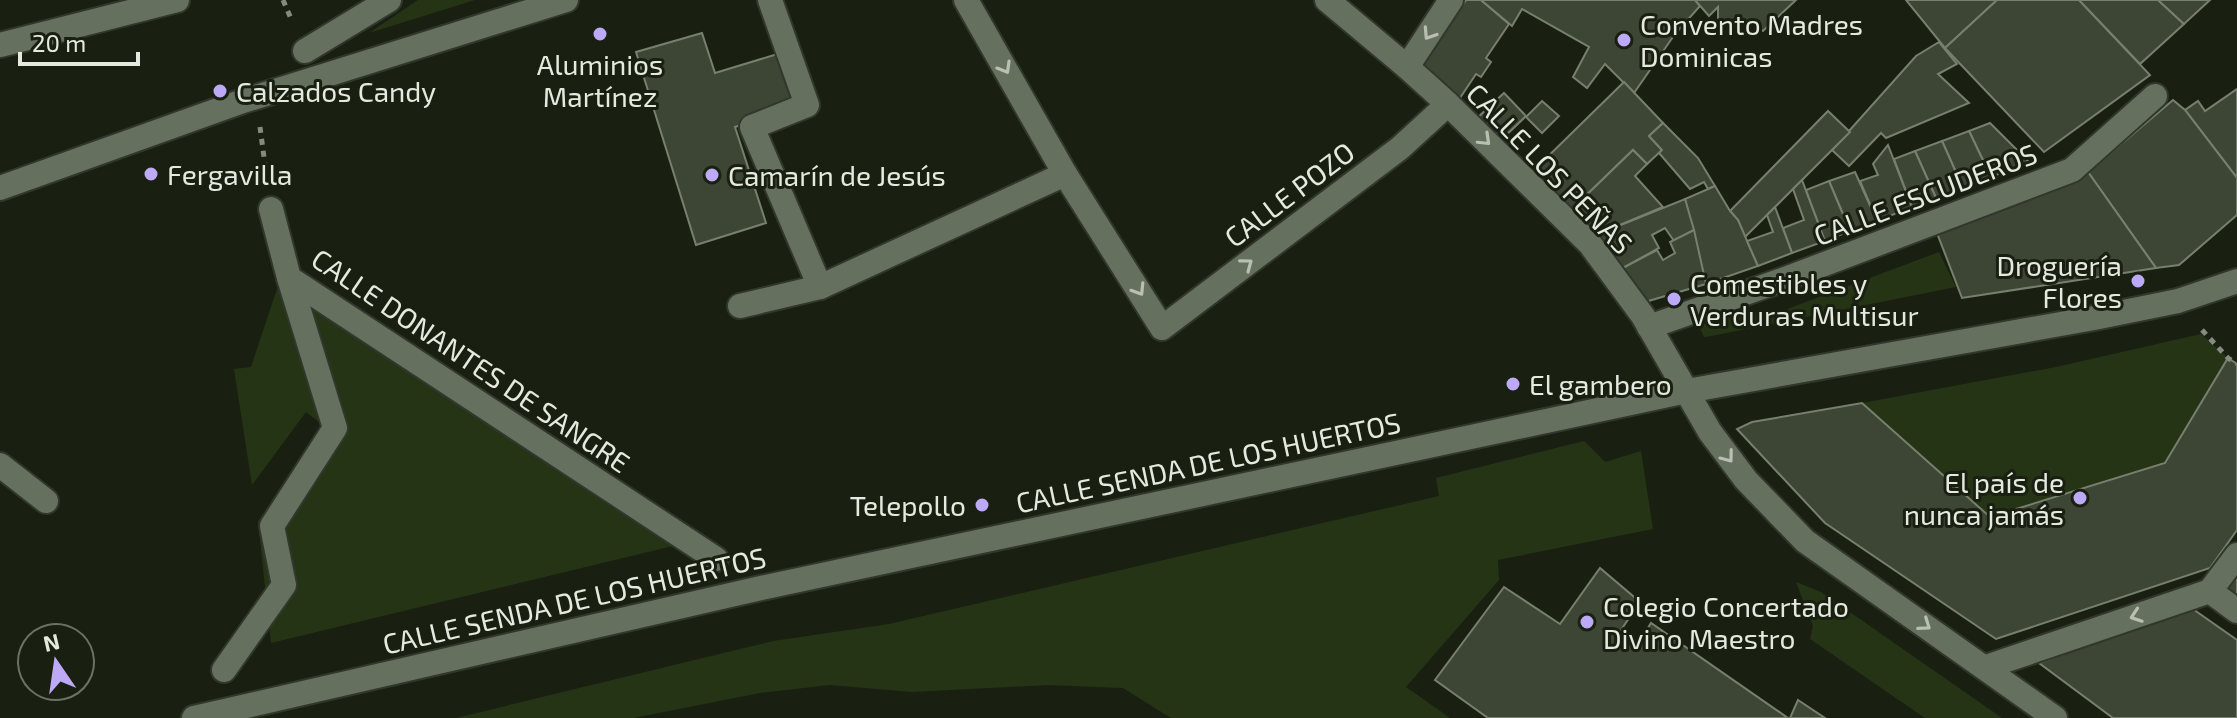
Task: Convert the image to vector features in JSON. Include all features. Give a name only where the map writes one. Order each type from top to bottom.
[{"type":"street","points":[[0,45],[177,0]]},
{"type":"street","points":[[305,51],[389,0]]},
{"type":"street","points":[[0,188],[243,101],[566,0]]},
{"type":"street","points":[[770,0],[807,105],[752,127],[820,287]]},
{"type":"street","points":[[740,306],[820,287],[1065,174],[966,0]]},
{"type":"street","name":"CALLE LOS PEÑAS","points":[[1327,0],[1448,104],[1590,244],[1649,327],[1710,432],[1746,480],[1805,541],[2055,718]]},
{"type":"street","points":[[1407,67],[1451,0]]},
{"type":"street","name":"CALLE ESCUDEROS","points":[[1649,327],[2072,170],[2155,96]]},
{"type":"street","name":"CALLE POZO","points":[[1065,174],[1162,328],[1400,148],[1448,104]]},
{"type":"street","name":"CALLE DONANTES DE SANGRE","points":[[271,209],[289,278],[716,559]]},
{"type":"street","points":[[224,670],[284,585],[272,526],[335,428],[289,278]]},
{"type":"street","name":"CALLE SENDA DE LOS HUERTOS","points":[[194,718],[776,585],[1687,391],[2178,301],[2237,281]]},
{"type":"street","points":[[0,465],[46,501]]},
{"type":"street","points":[[1986,667],[2210,591],[2237,555]]},
{"type":"street","points":[[2210,591],[2237,611]]},
{"type":"path","points":[[259,114],[271,209]]},
{"type":"path","points":[[2202,330],[2237,364]]},
{"type":"green space","points":[[418,0],[475,0],[369,33]]},
{"type":"green space","points":[[1939,252],[1956,287],[1711,336],[1704,337],[1700,328],[1704,324],[1753,309],[1761,319]]},
{"type":"green space","points":[[279,283],[677,545],[271,643],[258,521],[326,427],[306,412],[252,485],[234,369],[251,367]]},
{"type":"green space","points":[[2201,334],[2228,358],[2165,463],[1990,517],[1862,403],[2056,367]]},
{"type":"green space","points":[[1584,441],[1605,462],[1641,451],[1653,529],[1498,560],[1499,580],[1406,687],[1450,718],[1171,718],[1123,688],[1048,685],[912,692],[830,685],[760,693],[633,718],[456,718],[773,641],[889,624],[1439,496],[1436,478]]},
{"type":"green space","points":[[1796,582],[1821,592],[2002,718],[1925,718],[1810,639],[1813,626]]},
{"type":"building","points":[[1466,0],[1481,0],[1509,24],[1486,58],[1491,62],[1481,77],[1476,74],[1458,101],[1420,69]]},
{"type":"building","name":"Convento Madres Dominicas","points":[[1481,0],[1695,0],[1700,6],[1675,34],[1634,93],[1605,64],[1587,88],[1573,77],[1589,47],[1522,9],[1512,26]]},
{"type":"building","points":[[1695,0],[1796,0],[1763,31],[1750,20],[1722,22],[1718,18],[1718,7],[1709,16]]},
{"type":"building","points":[[1906,0],[1997,0],[1945,48]]},
{"type":"building","points":[[1997,0],[2079,0],[2150,75],[2044,152],[1945,48]]},
{"type":"building","points":[[2079,0],[2158,0],[2184,24],[2140,64]]},
{"type":"building","points":[[2158,0],[2210,0],[2184,24]]},
{"type":"building","name":"Camarín de Jesús","points":[[702,33],[715,73],[784,52],[800,106],[735,127],[766,223],[696,245],[636,52]]},
{"type":"building","points":[[1939,42],[1957,64],[1938,74],[1969,103],[1886,138],[1881,133],[1849,166],[1832,150],[1916,56]]},
{"type":"building","points":[[1624,82],[1663,123],[1649,136],[1662,150],[1647,164],[1633,150],[1571,210],[1531,173]]},
{"type":"building","points":[[2237,89],[2237,178],[2185,110],[2198,101],[2205,111]]},
{"type":"building","points":[[1504,93],[1526,116],[1499,142],[1476,119]]},
{"type":"building","points":[[2173,100],[2185,110],[2237,178],[2237,215],[2179,265],[2156,268],[2088,172]]},
{"type":"building","points":[[1542,101],[1559,116],[1542,133],[1526,117]]},
{"type":"building","points":[[1828,111],[1850,132],[1745,237],[1738,220],[1730,211]]},
{"type":"building","points":[[1663,123],[1698,158],[1715,186],[1708,189],[1704,182],[1690,189],[1659,153],[1662,150],[1649,136]]},
{"type":"building","points":[[1990,123],[2029,162],[1991,177],[1969,131]]},
{"type":"building","points":[[1969,131],[1991,177],[1963,188],[1942,141]]},
{"type":"building","points":[[1942,141],[1963,188],[1936,198],[1915,151]]},
{"type":"building","points":[[1888,145],[1912,207],[1877,221],[1860,181],[1878,175],[1873,164]]},
{"type":"building","points":[[1633,150],[1647,164],[1635,176],[1663,207],[1596,235],[1571,210]]},
{"type":"building","points":[[1915,151],[1936,198],[1912,207],[1894,159]]},
{"type":"building","points":[[1855,172],[1877,221],[1850,231],[1829,181]]},
{"type":"building","points":[[2088,172],[2156,268],[1962,298],[1937,233]]},
{"type":"building","points":[[1802,180],[1825,241],[1792,253],[1783,228],[1804,220],[1793,189]]},
{"type":"building","points":[[1829,181],[1850,231],[1825,241],[1806,190]]},
{"type":"building","points":[[1715,186],[1738,220],[1758,266],[1706,284],[1685,199]]},
{"type":"building","points":[[1685,199],[1694,230],[1674,241],[1665,228],[1652,235],[1659,248],[1621,269],[1596,235]]},
{"type":"building","points":[[1775,207],[1792,253],[1758,266],[1747,241],[1773,232],[1767,215]]},
{"type":"building","points":[[1694,230],[1706,284],[1645,302],[1621,269],[1657,250],[1663,260],[1675,253],[1670,242]]},
{"type":"building","points":[[2228,358],[2237,364],[2237,530],[2210,568],[1996,639],[1825,523],[1737,429],[1752,422],[1862,403],[1990,517],[2165,463]]},
{"type":"building","points":[[1600,568],[1640,602],[1621,630],[1638,644],[1651,623],[1788,718],[1488,718],[1435,680],[1504,587],[1560,624]]},
{"type":"building","points":[[2237,575],[2237,596],[2227,589]]},
{"type":"building","points":[[2190,607],[2237,640],[2237,718],[2113,718],[2039,663]]},
{"type":"building","points":[[1798,700],[1825,718],[1790,718]]},
{"type":"place","name":"Aluminios Martínez","points":[[600,34]]},
{"type":"place","name":"Convento Madres Dominicas","points":[[1624,40]]},
{"type":"place","name":"Calzados Candy","points":[[220,91]]},
{"type":"place","name":"Fergavilla","points":[[151,174]]},
{"type":"place","name":"Camarín de Jesús","points":[[712,175]]},
{"type":"place","name":"Droguería Flores","points":[[2138,281]]},
{"type":"place","name":"Comestibles y Verduras Multisur","points":[[1674,299]]},
{"type":"place","name":"El gambero","points":[[1513,384]]},
{"type":"place","name":"El país de nunca jamás","points":[[2080,498]]},
{"type":"place","name":"Telepollo","points":[[982,505]]},
{"type":"place","name":"Colegio Concertado Divino Maestro","points":[[1587,622]]}]
